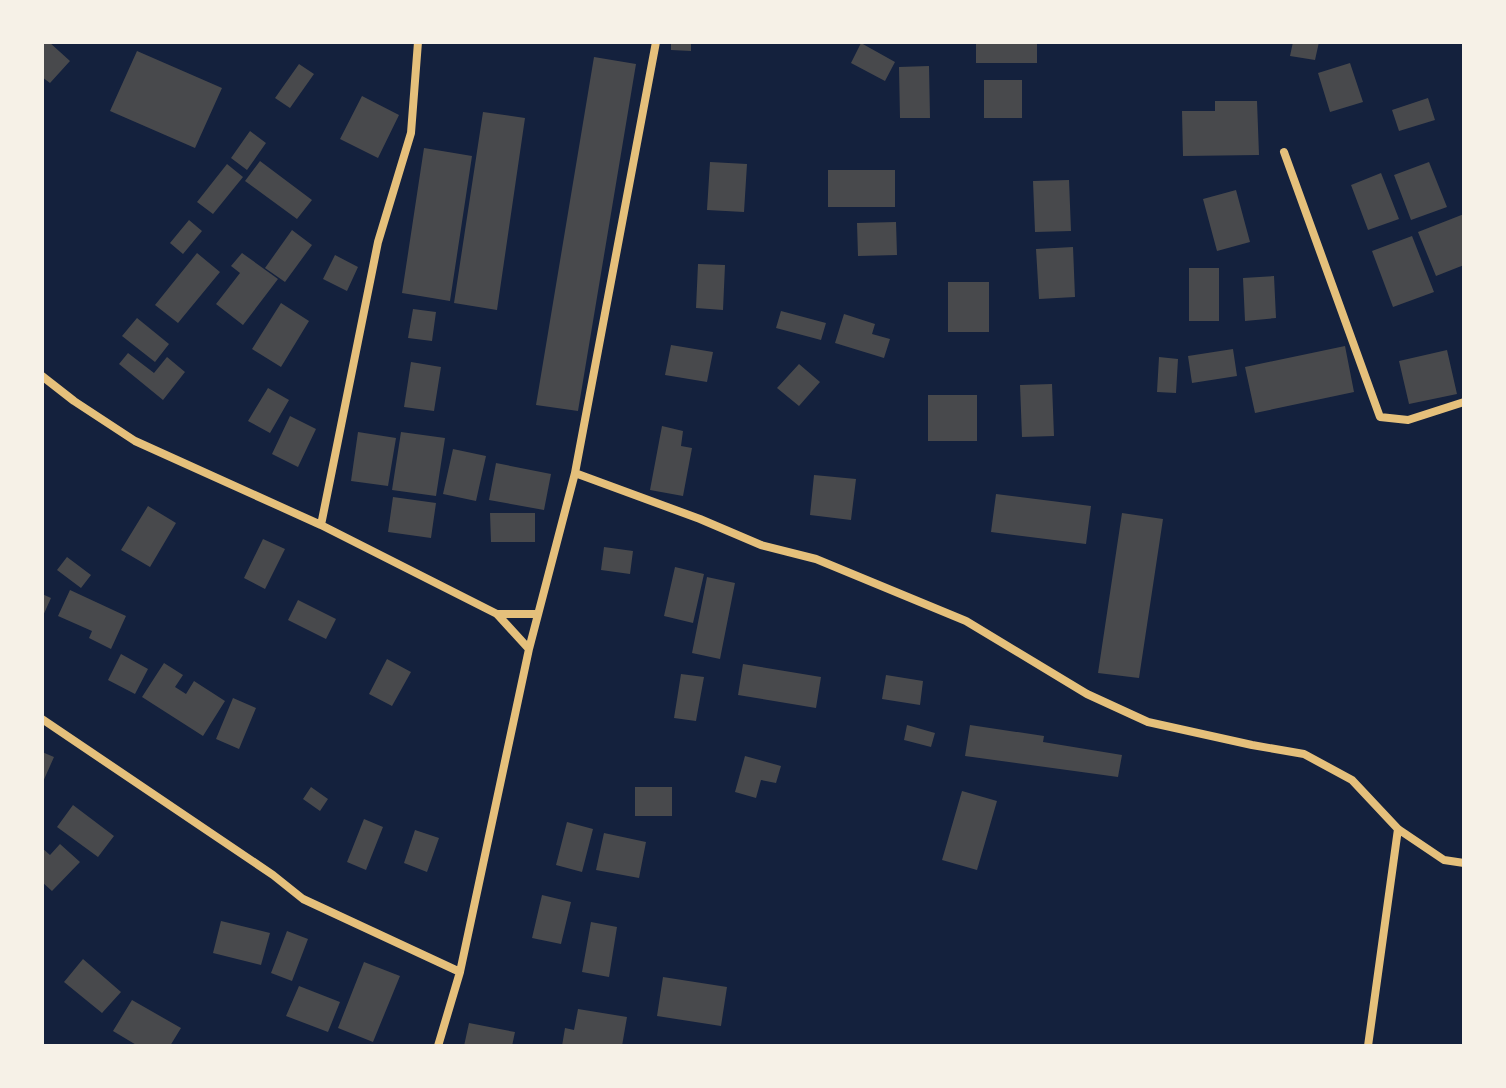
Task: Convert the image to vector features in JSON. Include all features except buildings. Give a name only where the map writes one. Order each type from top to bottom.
[{"type":"street","points":[[321,525],[378,242],[411,133],[418,42]]},
{"type":"street","points":[[438,1046],[460,972],[529,649],[575,473],[656,42]]},
{"type":"street","points":[[1284,152],[1380,417],[1408,420],[1464,402]]},
{"type":"street","points":[[42,376],[135,441],[321,525],[497,614],[529,649]]},
{"type":"street","points":[[575,473],[761,545],[816,559],[966,621],[1087,694],[1148,722],[1304,754],[1352,780],[1398,829],[1444,860],[1464,863]]},
{"type":"street","points":[[497,614],[538,614]]},
{"type":"street","points":[[42,719],[273,875],[303,899],[460,972]]},
{"type":"street","points":[[1368,1046],[1398,829]]}]
